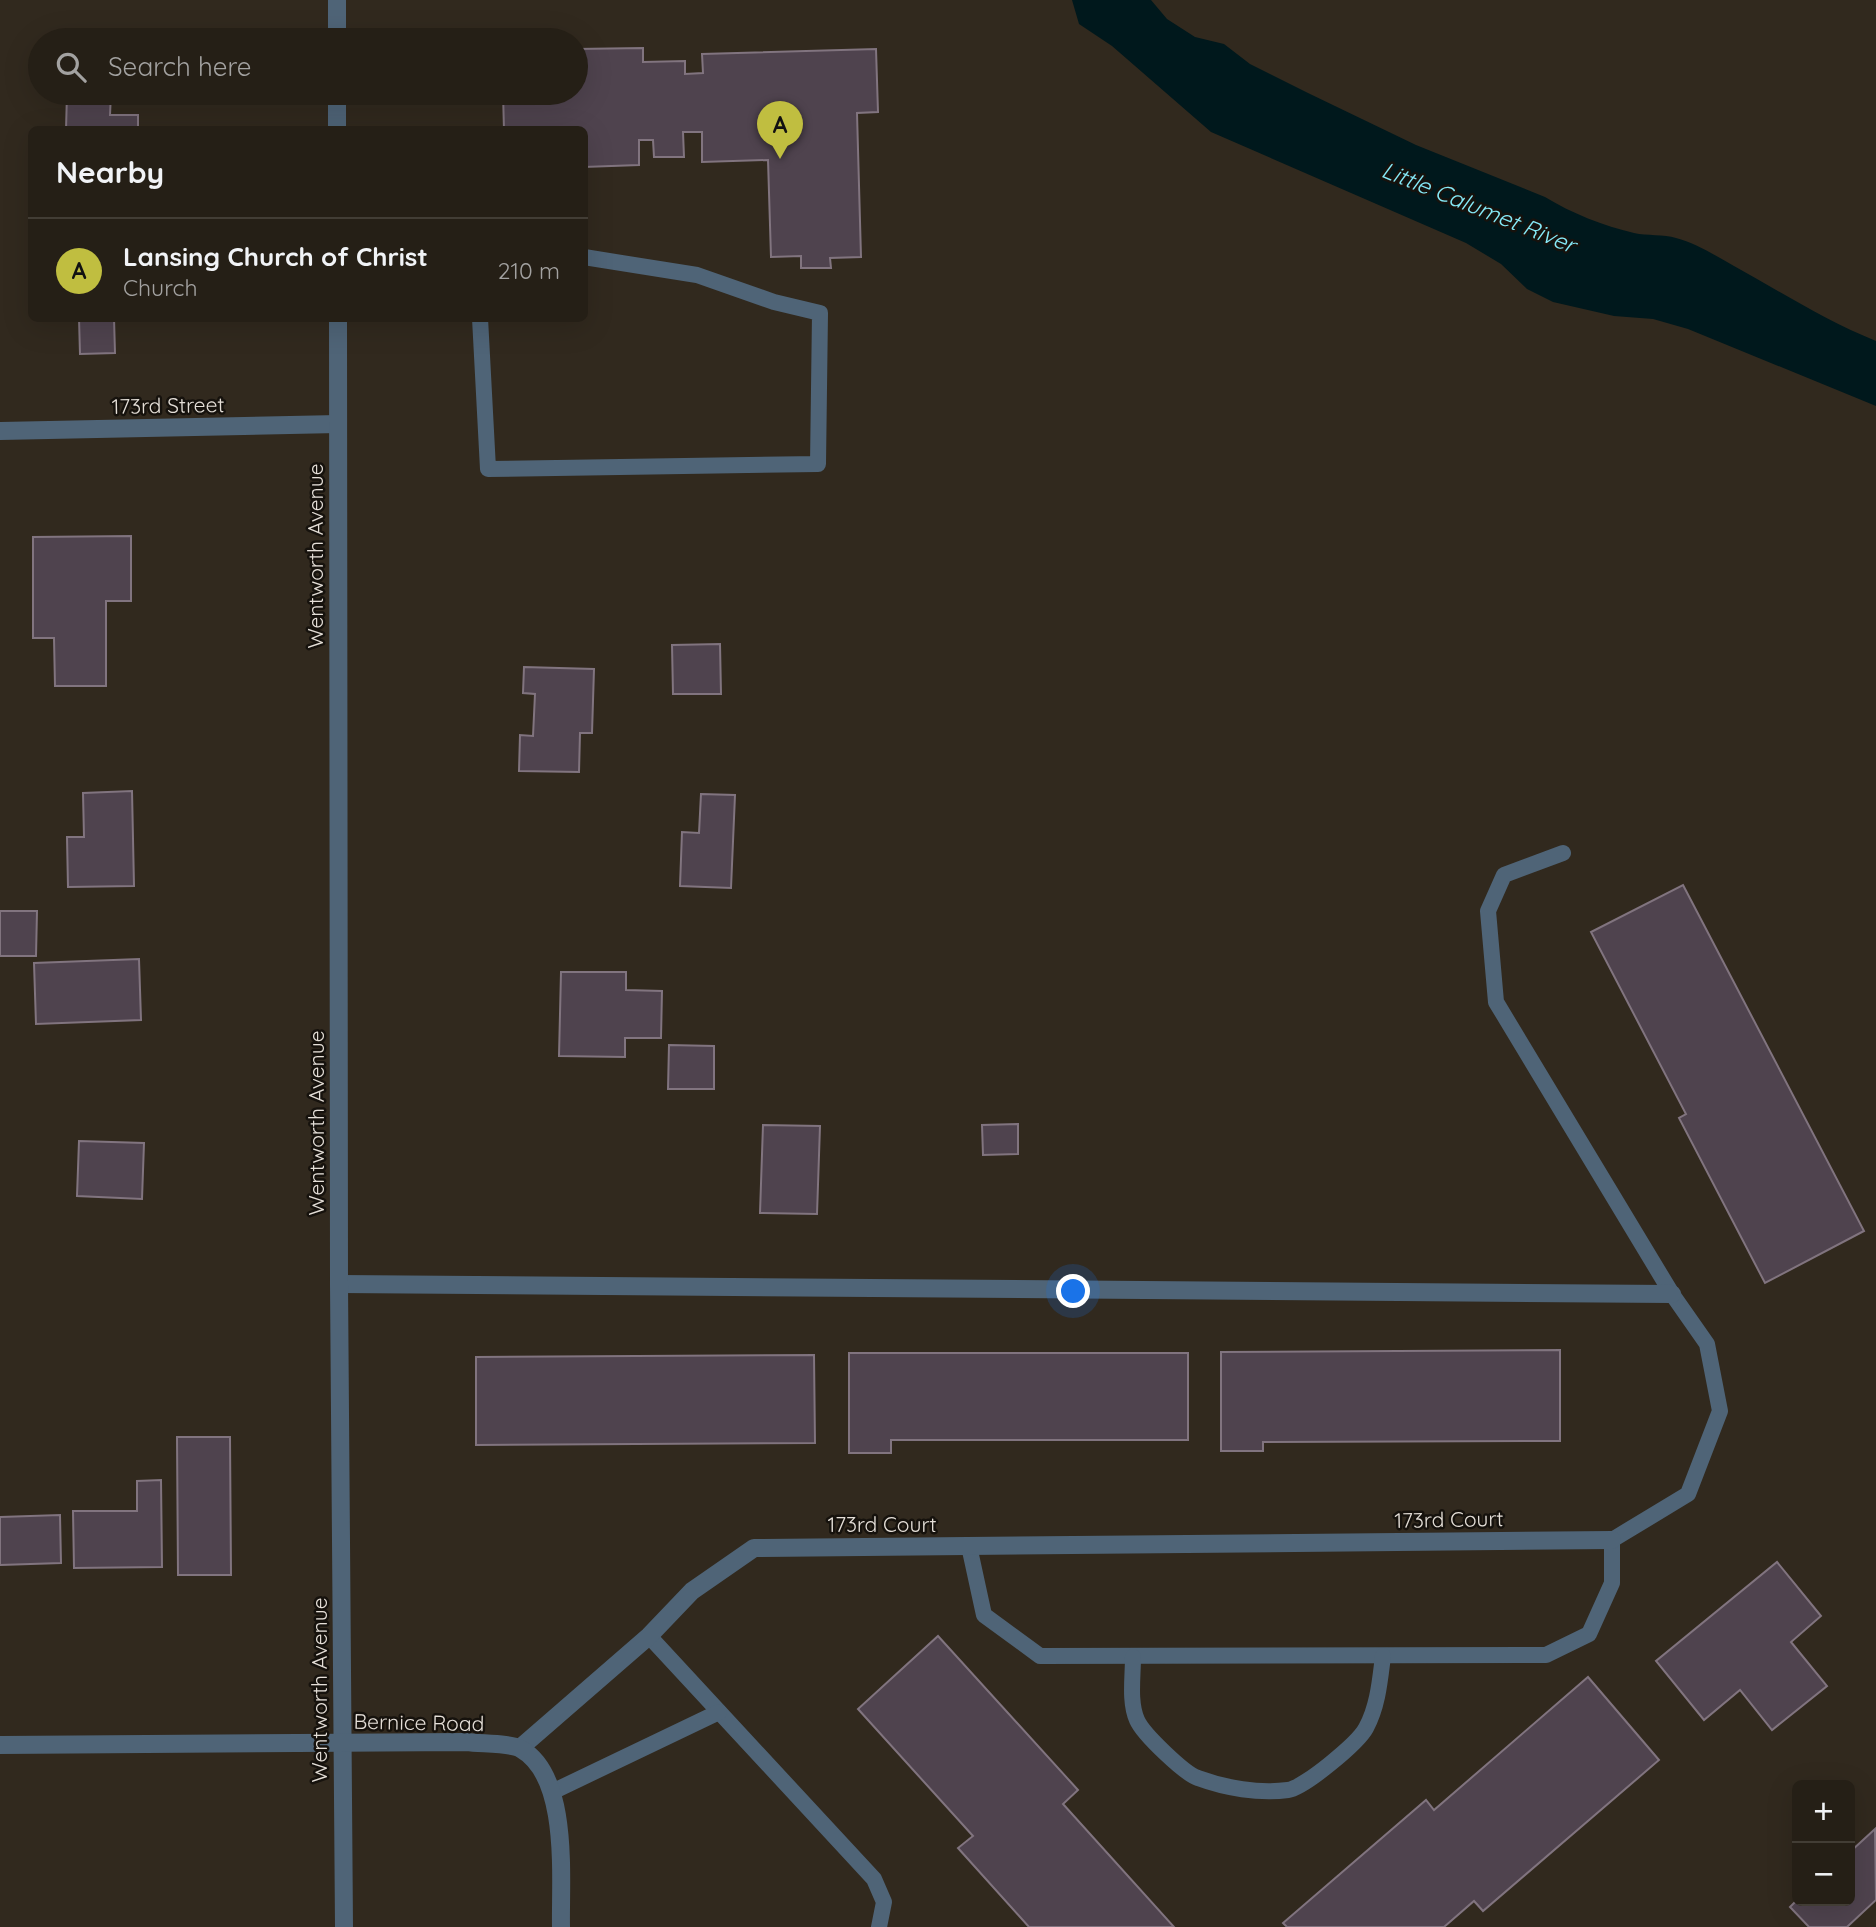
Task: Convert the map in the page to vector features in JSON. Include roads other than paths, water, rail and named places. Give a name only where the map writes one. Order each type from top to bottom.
[{"type":"street","points":[[337,0],[337,28]]},
{"type":"street","points":[[337,105],[337,126]]},
{"type":"street","name":"Wentworth Avenue","points":[[338,322],[339,1284],[344,1927]]},
{"type":"street","name":"173rd Street","points":[[0,431],[338,424]]},
{"type":"street","points":[[339,1284],[1672,1294]]},
{"type":"street","name":"173rd Court","points":[[520,1748],[649,1636],[692,1591],[754,1548],[1612,1540]]},
{"type":"street","name":"Bernice Road","points":[[0,1745],[467,1742],[520,1748]]},
{"type":"street","points":[[520,1748],[540,1767],[552,1792],[560,1831],[561,1927]]},
{"type":"lane","points":[[480,322],[488,469],[818,464],[820,313],[774,302],[697,275],[588,258]]},
{"type":"lane","points":[[968,1546],[984,1615],[1040,1656],[1546,1655],[1589,1634],[1612,1583],[1612,1540],[1688,1494],[1720,1411],[1707,1344],[1672,1294],[1496,1002],[1488,911],[1504,875],[1563,853]]},
{"type":"lane","points":[[649,1636],[874,1879],[884,1902],[879,1927]]},
{"type":"lane","points":[[1133,1657],[1132,1699],[1137,1721],[1168,1754],[1196,1778],[1242,1789],[1290,1790],[1332,1763],[1365,1730],[1377,1697],[1383,1656]]},
{"type":"lane","points":[[552,1792],[719,1712]]},
{"type":"water","name":"Little Calumet River","points":[[1072,0],[1151,0],[1167,19],[1195,37],[1224,44],[1250,64],[1416,145],[1545,197],[1600,223],[1634,233],[1671,237],[1706,250],[1821,315],[1876,341],[1876,406],[1688,329],[1653,319],[1614,316],[1553,302],[1527,289],[1501,264],[1466,243],[1211,132],[1112,46],[1079,24]]},
{"type":"place","name":"Lansing Church of Christ","points":[[780,159]]}]
